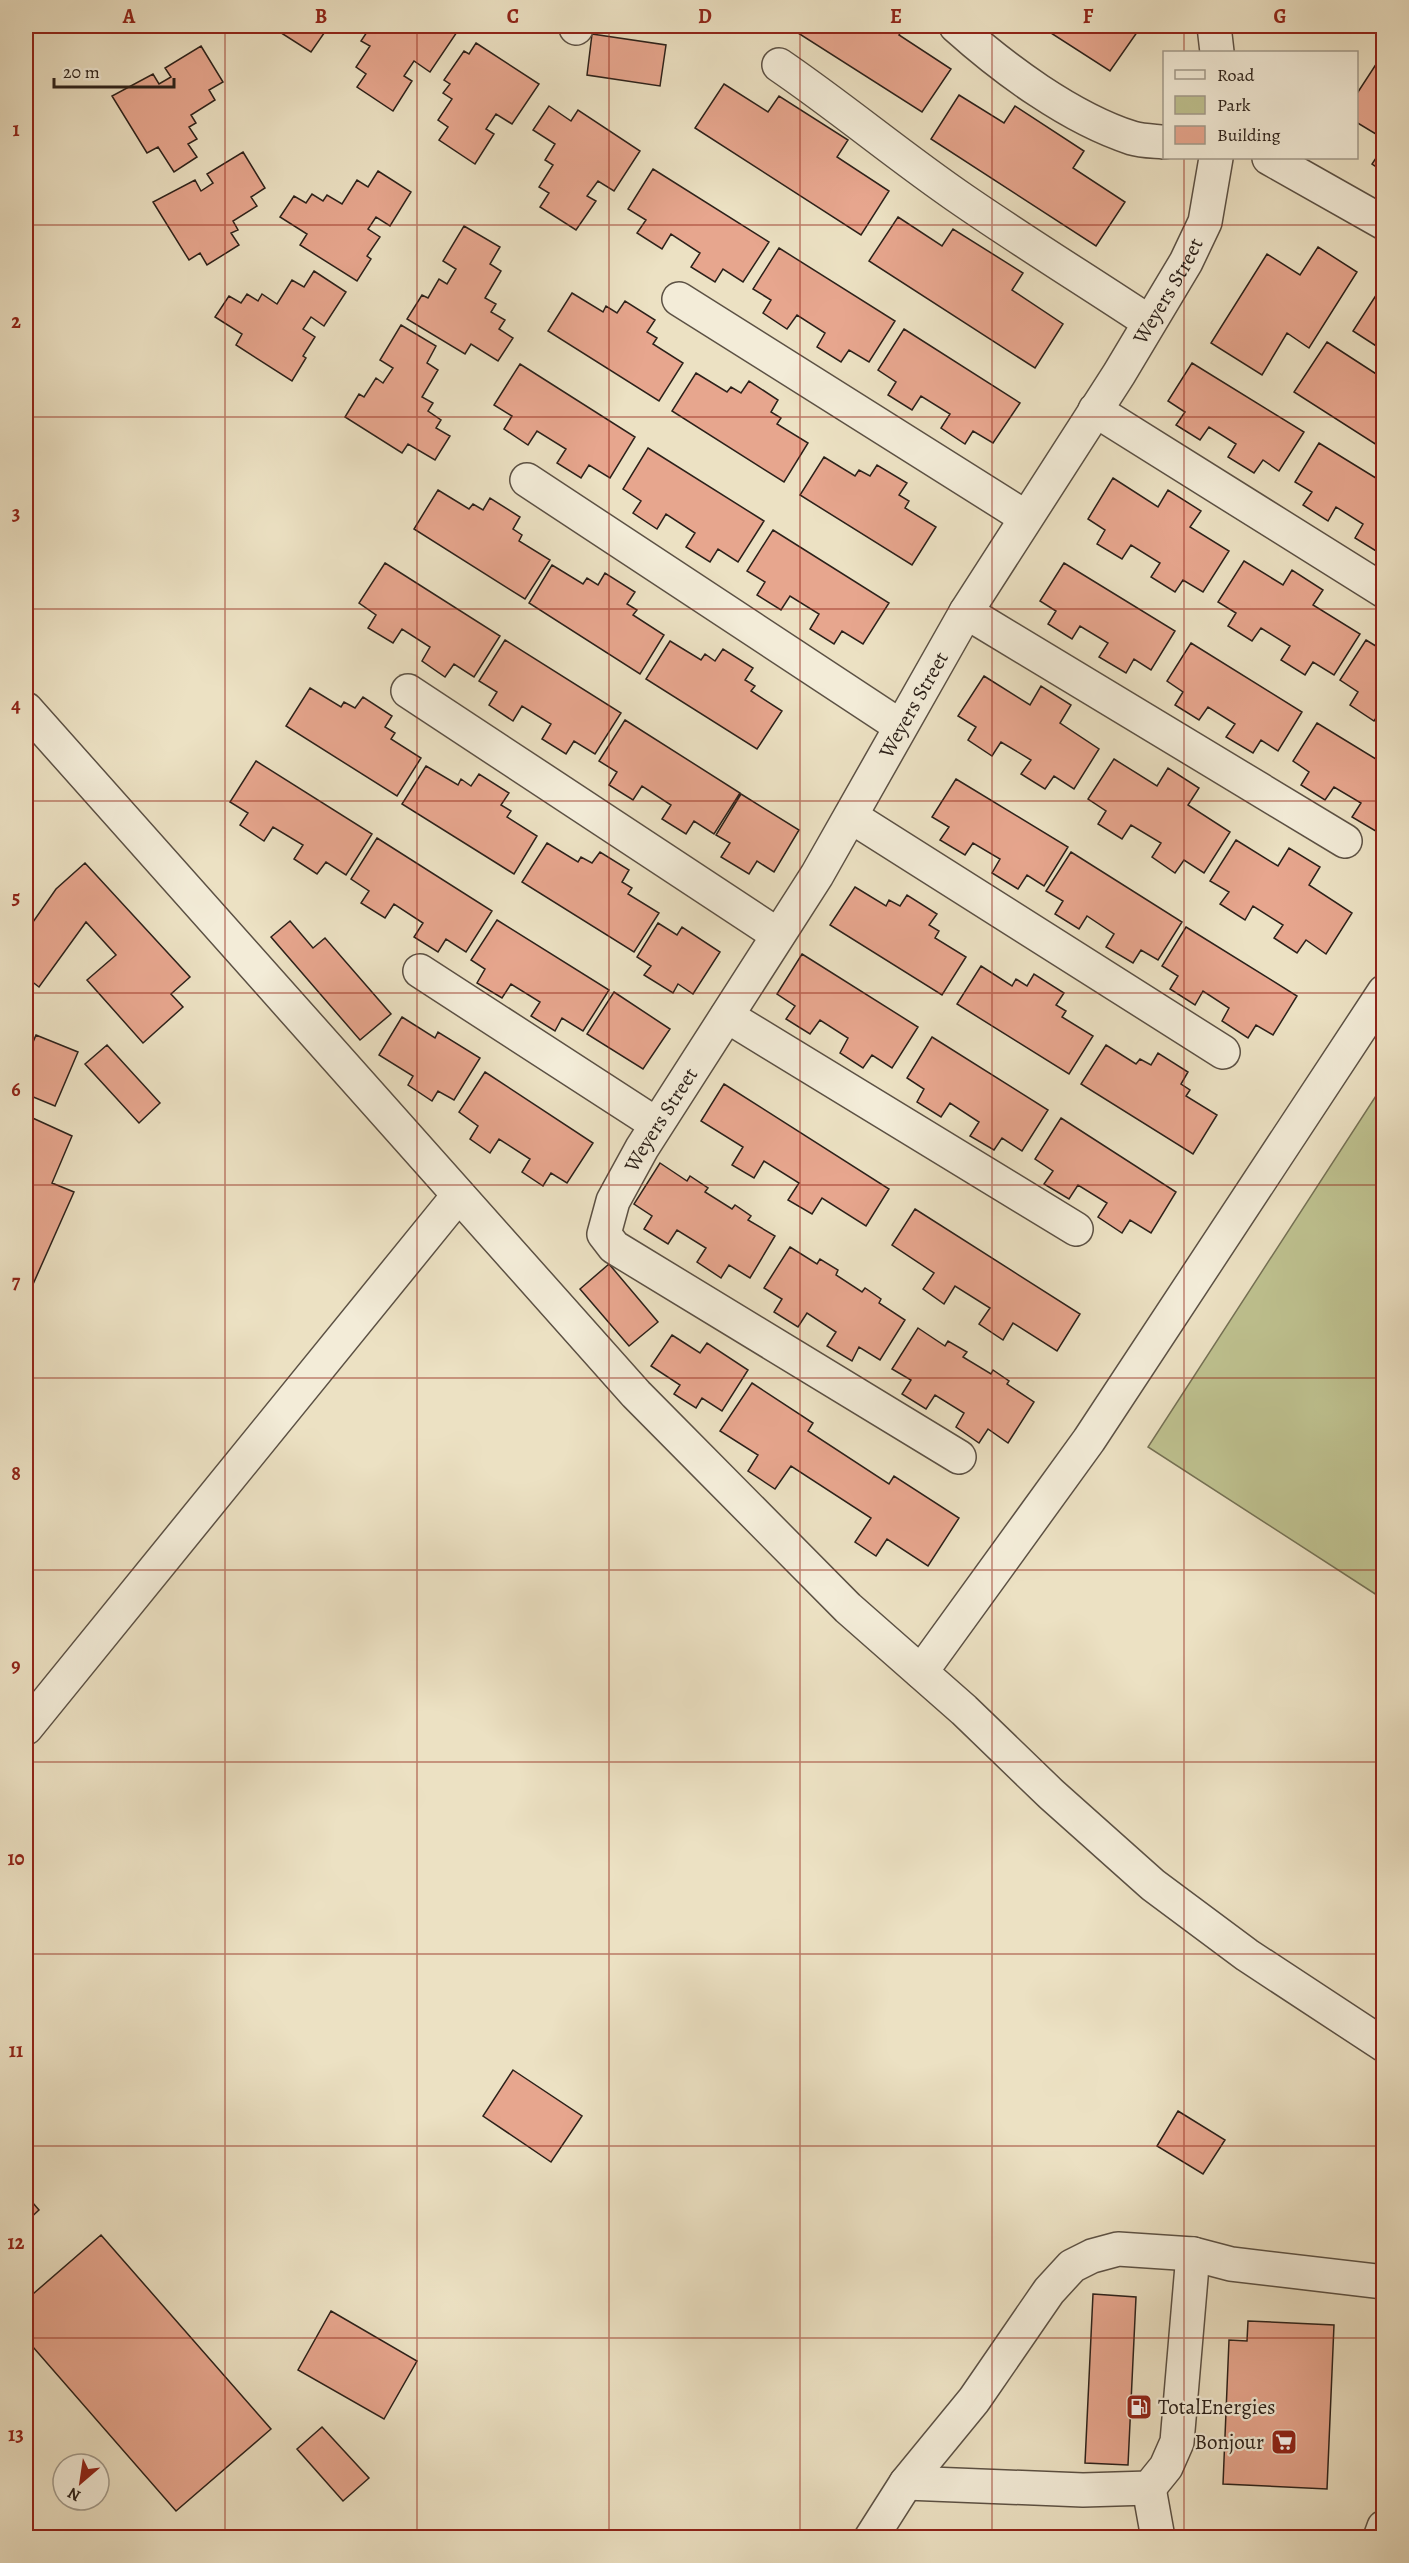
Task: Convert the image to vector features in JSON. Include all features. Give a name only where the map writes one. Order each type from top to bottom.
[{"type":"street","points":[[956,26],[1023,79],[1072,109],[1134,139],[1163,142]]},
{"type":"street","points":[[1214,26],[1217,51]]},
{"type":"street","points":[[779,65],[830,99],[906,160],[965,202],[1149,322]]},
{"type":"street","name":"Weyers Street","points":[[959,1457],[614,1247],[604,1234],[613,1201],[656,1124],[852,817],[900,726],[966,612],[1186,262],[1205,222],[1216,159]]},
{"type":"street","points":[[1271,159],[1383,223]]},
{"type":"street","points":[[679,299],[1025,517]]},
{"type":"street","points":[[1095,410],[1383,591]]},
{"type":"street","points":[[527,480],[900,726]]},
{"type":"street","points":[[966,612],[1345,841]]},
{"type":"street","points":[[408,692],[778,935]]},
{"type":"street","points":[[26,709],[636,1394],[848,1608],[1153,1885],[1247,1955],[1383,2045]]},
{"type":"street","points":[[852,817],[1223,1052]]},
{"type":"street","points":[[420,971],[656,1124]]},
{"type":"street","points":[[921,1672],[1089,1440],[1383,993]]},
{"type":"street","points":[[727,1016],[1076,1229]]},
{"type":"street","points":[[26,1728],[458,1196]]},
{"type":"street","points":[[871,2538],[906,2483],[974,2400],[1049,2291],[1072,2266],[1092,2256],[1118,2249],[1193,2254],[1231,2264],[1383,2282]]},
{"type":"street","points":[[906,2483],[1083,2490],[1149,2488],[1166,2468],[1177,2442],[1193,2254]]},
{"type":"street","points":[[1149,2488],[1158,2538]]},
{"type":"street","points":[[1380,2538],[1383,2527]]},
{"type":"green space","points":[[1383,1085],[1383,1599],[1148,1447]]},
{"type":"building","points":[[277,26],[329,26],[311,52],[275,29]]},
{"type":"building","points":[[364,26],[448,26],[457,32],[430,72],[414,61],[404,76],[412,81],[393,111],[357,87],[366,74],[356,67],[370,46],[361,41],[367,32],[362,29]]},
{"type":"building","points":[[787,26],[905,26],[899,35],[951,69],[922,112]]},
{"type":"building","points":[[1040,26],[1136,26],[1140,28],[1110,71]]},
{"type":"building","points":[[592,34],[666,45],[660,86],[587,75]]},
{"type":"building","points":[[476,43],[539,84],[512,124],[496,114],[486,129],[494,134],[475,164],[439,140],[448,127],[438,120],[452,99],[443,93],[450,84],[444,80],[464,51],[469,54]]},
{"type":"building","points":[[201,46],[223,82],[209,90],[215,100],[191,115],[196,123],[189,127],[197,139],[188,144],[197,157],[174,172],[158,147],[147,153],[112,96],[153,74],[159,84],[171,77],[165,68]]},
{"type":"building","points":[[1384,52],[1384,139],[1358,123],[1358,92]]},
{"type":"building","points":[[724,84],[768,112],[779,96],[848,140],[837,157],[889,191],[861,235],[695,128]]},
{"type":"building","points":[[959,95],[1004,123],[1015,106],[1084,151],[1073,168],[1125,202],[1096,246],[931,139]]},
{"type":"building","points":[[549,106],[571,121],[578,110],[640,151],[614,191],[598,181],[587,196],[596,201],[576,230],[540,207],[549,193],[539,187],[553,165],[545,160],[555,144],[533,130]]},
{"type":"building","points":[[1384,146],[1384,172],[1372,164]]},
{"type":"building","points":[[243,152],[265,188],[251,197],[257,206],[233,221],[238,230],[231,233],[239,245],[207,265],[200,253],[189,260],[153,202],[195,180],[201,191],[213,183],[207,174]]},
{"type":"building","points":[[653,169],[769,242],[743,282],[723,269],[715,282],[691,267],[700,253],[671,234],[662,249],[637,233],[646,220],[628,209]]},
{"type":"building","points":[[378,171],[411,192],[390,226],[376,217],[368,229],[380,237],[367,256],[371,259],[357,281],[300,245],[307,234],[280,217],[294,196],[306,203],[312,194],[323,201],[327,195],[342,204],[357,180],[368,187]]},
{"type":"building","points":[[898,217],[942,246],[953,229],[1023,273],[1012,290],[1063,324],[1035,368],[869,261]]},
{"type":"building","points":[[464,226],[500,247],[490,264],[501,271],[485,298],[496,304],[491,312],[505,320],[499,329],[513,338],[498,361],[471,344],[465,354],[407,319],[422,295],[428,298],[439,279],[447,284],[456,269],[443,261]]},
{"type":"building","points":[[1318,247],[1357,272],[1309,348],[1287,333],[1262,375],[1211,343],[1267,254],[1300,275]]},
{"type":"building","points":[[779,248],[895,321],[869,362],[849,350],[841,362],[817,347],[825,333],[797,315],[787,329],[763,313],[771,300],[753,289]]},
{"type":"building","points":[[314,271],[346,292],[324,326],[311,317],[303,329],[315,337],[303,356],[306,358],[292,381],[236,345],[242,334],[215,317],[229,296],[241,303],[247,294],[258,301],[262,294],[277,304],[292,280],[304,287]]},
{"type":"building","points":[[1382,286],[1384,287],[1384,351],[1353,331]]},
{"type":"building","points":[[572,293],[603,312],[606,306],[617,313],[625,301],[655,320],[647,332],[657,338],[653,344],[683,363],[659,401],[548,331]]},
{"type":"building","points":[[401,325],[436,346],[427,363],[438,370],[422,397],[433,403],[428,411],[441,420],[436,428],[450,436],[435,460],[408,444],[402,453],[345,417],[359,394],[364,397],[376,378],[383,383],[393,368],[380,360]]},
{"type":"building","points":[[904,329],[1020,403],[993,443],[973,431],[965,444],[941,428],[950,414],[921,396],[912,410],[888,395],[896,382],[878,370]]},
{"type":"building","points":[[1327,342],[1384,379],[1384,442],[1380,447],[1294,392]]},
{"type":"building","points":[[1192,363],[1304,432],[1279,471],[1263,460],[1254,473],[1228,457],[1236,444],[1209,427],[1200,440],[1176,425],[1185,412],[1168,401]]},
{"type":"building","points":[[520,364],[635,437],[610,478],[589,465],[581,478],[557,463],[566,449],[537,431],[528,445],[504,429],[512,416],[494,405]]},
{"type":"building","points":[[696,373],[727,392],[731,387],[741,393],[749,381],[778,400],[771,412],[781,418],[777,424],[808,443],[784,482],[672,411]]},
{"type":"building","points":[[1319,443],[1384,483],[1384,550],[1381,554],[1355,538],[1363,524],[1336,507],[1328,521],[1303,505],[1312,492],[1295,482]]},
{"type":"building","points":[[648,448],[764,521],[738,562],[718,549],[710,562],[686,547],[695,533],[666,514],[657,529],[633,513],[641,501],[623,489]]},
{"type":"building","points":[[824,457],[855,476],[859,470],[870,476],[877,465],[907,483],[899,495],[909,501],[905,508],[936,527],[912,565],[800,495]]},
{"type":"building","points":[[1113,478],[1158,507],[1168,490],[1201,511],[1190,527],[1229,551],[1203,592],[1183,580],[1175,592],[1151,577],[1160,563],[1131,545],[1122,559],[1097,544],[1105,530],[1088,519]]},
{"type":"building","points":[[438,490],[469,509],[473,504],[483,510],[490,498],[520,517],[513,529],[522,535],[519,541],[550,560],[525,599],[414,529]]},
{"type":"building","points":[[773,530],[889,603],[863,644],[842,631],[834,644],[810,629],[819,614],[790,596],[781,610],[757,595],[765,582],[747,571]]},
{"type":"building","points":[[1244,561],[1283,585],[1292,570],[1323,590],[1313,605],[1360,634],[1334,675],[1313,662],[1305,675],[1281,660],[1290,646],[1261,628],[1252,641],[1228,626],[1236,613],[1218,602]]},
{"type":"building","points":[[385,563],[500,636],[474,677],[454,664],[445,677],[422,661],[430,647],[402,629],[393,643],[368,628],[376,615],[359,603]]},
{"type":"building","points":[[1064,563],[1175,631],[1151,670],[1134,659],[1126,673],[1099,657],[1108,643],[1080,626],[1072,639],[1048,624],[1056,611],[1040,601]]},
{"type":"building","points":[[552,565],[583,584],[587,578],[598,585],[605,573],[635,592],[627,604],[637,610],[633,615],[664,635],[640,674],[529,603]]},
{"type":"building","points":[[505,640],[621,713],[595,754],[574,741],[566,754],[542,739],[551,724],[522,706],[513,721],[489,705],[497,692],[479,681]]},
{"type":"building","points":[[1366,640],[1384,651],[1384,706],[1374,721],[1350,705],[1358,692],[1340,680]]},
{"type":"building","points":[[670,641],[701,660],[705,654],[715,661],[723,649],[753,668],[745,680],[755,686],[751,691],[782,711],[757,749],[646,679]]},
{"type":"building","points":[[1191,643],[1302,712],[1278,751],[1261,740],[1253,753],[1226,737],[1235,724],[1208,707],[1199,720],[1175,705],[1183,692],[1167,681]]},
{"type":"building","points":[[984,676],[1030,705],[1041,686],[1071,705],[1060,723],[1099,749],[1074,789],[1054,776],[1045,789],[1021,774],[1031,760],[1001,742],[992,756],[968,740],[976,727],[958,716]]},
{"type":"building","points":[[310,688],[341,707],[344,702],[355,708],[363,697],[392,716],[385,727],[395,733],[391,739],[421,758],[397,796],[286,726]]},
{"type":"building","points":[[625,720],[740,793],[714,834],[694,821],[686,834],[662,819],[671,805],[642,786],[633,800],[609,785],[617,772],[599,761]]},
{"type":"building","points":[[1317,723],[1384,764],[1384,826],[1379,833],[1352,817],[1361,803],[1334,787],[1325,800],[1301,785],[1309,772],[1293,761]]},
{"type":"building","points":[[1114,759],[1157,786],[1168,768],[1199,788],[1188,805],[1230,832],[1204,873],[1184,860],[1175,873],[1152,857],[1161,843],[1131,825],[1122,839],[1098,824],[1106,811],[1088,799]]},
{"type":"building","points":[[256,761],[372,834],[346,875],[326,862],[317,874],[294,859],[303,845],[273,827],[264,841],[240,825],[248,813],[230,802]]},
{"type":"building","points":[[426,766],[458,785],[461,779],[471,786],[479,774],[509,793],[501,805],[511,811],[507,817],[537,836],[514,874],[402,804]]},
{"type":"building","points":[[956,779],[1068,847],[1044,886],[1027,875],[1018,889],[992,873],[1000,859],[973,843],[965,855],[940,840],[949,827],[932,817]]},
{"type":"building","points":[[741,794],[799,830],[774,872],[757,861],[749,874],[721,857],[730,843],[716,835]]},
{"type":"building","points":[[377,838],[492,911],[466,952],[446,939],[438,952],[414,937],[423,923],[394,904],[385,918],[361,903],[369,891],[351,879]]},
{"type":"building","points":[[1236,840],[1278,866],[1289,848],[1320,867],[1309,885],[1352,913],[1326,954],[1306,940],[1297,953],[1274,938],[1283,925],[1253,906],[1245,920],[1220,904],[1229,892],[1210,881]]},
{"type":"building","points":[[547,843],[578,862],[581,857],[592,863],[600,852],[629,870],[622,882],[632,888],[628,894],[659,913],[634,952],[522,882]]},
{"type":"building","points":[[1071,852],[1182,922],[1158,960],[1141,950],[1133,963],[1106,947],[1114,934],[1087,916],[1079,929],[1055,914],[1063,901],[1046,891]]},
{"type":"building","points":[[85,863],[190,977],[171,994],[183,1007],[143,1043],[87,980],[116,955],[86,922],[39,987],[26,977],[26,932],[56,889]]},
{"type":"building","points":[[855,887],[886,906],[889,900],[900,906],[907,895],[937,914],[929,925],[939,931],[935,938],[966,957],[942,995],[830,925]]},
{"type":"building","points":[[497,920],[609,990],[583,1031],[562,1018],[555,1031],[531,1016],[540,1002],[511,984],[502,998],[477,983],[485,969],[471,960]]},
{"type":"building","points":[[290,921],[313,948],[325,938],[391,1014],[360,1040],[271,937]]},
{"type":"building","points":[[658,923],[677,935],[682,927],[720,952],[693,994],[678,984],[673,993],[644,975],[651,966],[637,957]]},
{"type":"building","points":[[1186,927],[1297,996],[1273,1035],[1256,1025],[1248,1038],[1222,1021],[1229,1008],[1203,991],[1195,1005],[1170,989],[1178,976],[1162,966]]},
{"type":"building","points":[[802,954],[918,1027],[892,1068],[872,1055],[863,1068],[840,1053],[848,1038],[820,1020],[810,1034],[786,1019],[795,1006],[777,994]]},
{"type":"building","points":[[981,966],[1012,986],[1016,979],[1027,986],[1034,974],[1064,993],[1056,1005],[1066,1011],[1062,1017],[1093,1036],[1069,1074],[957,1004]]},
{"type":"building","points":[[614,992],[670,1029],[643,1069],[587,1034]]},
{"type":"building","points":[[402,1017],[435,1038],[438,1032],[480,1058],[454,1100],[438,1091],[432,1101],[408,1085],[413,1076],[379,1055]]},
{"type":"building","points":[[36,1035],[78,1052],[55,1106],[26,1094],[26,1059]]},
{"type":"building","points":[[932,1037],[1048,1110],[1022,1151],[1002,1138],[994,1150],[970,1136],[979,1122],[950,1103],[941,1117],[917,1102],[924,1089],[907,1078]]},
{"type":"building","points":[[107,1045],[160,1103],[139,1123],[85,1064]]},
{"type":"building","points":[[1106,1045],[1136,1064],[1140,1059],[1151,1065],[1158,1053],[1188,1072],[1181,1084],[1190,1090],[1186,1096],[1217,1115],[1193,1154],[1081,1084]]},
{"type":"building","points":[[485,1072],[593,1143],[567,1183],[551,1173],[543,1186],[522,1172],[530,1159],[499,1139],[490,1153],[470,1139],[478,1126],[459,1112]]},
{"type":"building","points":[[724,1084],[889,1189],[866,1226],[822,1198],[812,1214],[788,1200],[799,1183],[764,1161],[754,1178],[732,1165],[743,1147],[701,1121]]},
{"type":"building","points":[[26,1115],[72,1136],[52,1183],[74,1192],[26,1300]]},
{"type":"building","points":[[1061,1118],[1176,1192],[1151,1233],[1130,1220],[1122,1233],[1098,1217],[1107,1203],[1078,1185],[1069,1199],[1044,1184],[1053,1171],[1035,1159]]},
{"type":"building","points":[[660,1163],[687,1181],[690,1176],[708,1188],[705,1192],[732,1209],[735,1205],[751,1216],[748,1220],[775,1236],[750,1278],[729,1265],[721,1278],[697,1262],[706,1248],[677,1230],[668,1244],[644,1229],[652,1216],[634,1204]]},
{"type":"building","points":[[915,1209],[1080,1314],[1057,1351],[1013,1323],[1003,1340],[979,1324],[990,1308],[955,1286],[944,1304],[923,1289],[934,1273],[892,1245]]},
{"type":"building","points":[[790,1247],[817,1264],[820,1259],[838,1270],[836,1275],[862,1292],[865,1288],[881,1299],[879,1303],[905,1320],[880,1360],[859,1347],[852,1361],[827,1346],[836,1332],[807,1313],[798,1327],[774,1312],[782,1299],[764,1288]]},
{"type":"building","points":[[609,1264],[658,1322],[629,1346],[580,1289]]},
{"type":"building","points":[[918,1328],[945,1346],[948,1341],[967,1352],[963,1357],[991,1374],[993,1370],[1009,1381],[1007,1384],[1034,1402],[1008,1443],[988,1429],[979,1443],[956,1427],[964,1413],[935,1395],[926,1409],[902,1394],[911,1380],[892,1369]]},
{"type":"building","points":[[672,1335],[700,1353],[707,1343],[748,1370],[722,1411],[702,1398],[696,1408],[674,1394],[680,1385],[651,1366]]},
{"type":"building","points":[[752,1383],[813,1423],[808,1431],[889,1484],[894,1476],[959,1518],[928,1566],[887,1539],[876,1556],[855,1542],[871,1518],[791,1466],[775,1489],[748,1471],[758,1455],[720,1431]]},
{"type":"building","points":[[513,2070],[582,2116],[551,2162],[483,2116]]},
{"type":"building","points":[[1178,2111],[1225,2140],[1203,2174],[1157,2146]]},
{"type":"building","points":[[26,2195],[39,2210],[26,2222]]},
{"type":"building","points":[[101,2235],[271,2429],[176,2511],[26,2339],[26,2300]]},
{"type":"building","points":[[1093,2294],[1136,2297],[1128,2465],[1085,2463]]},
{"type":"building","points":[[331,2311],[417,2361],[384,2419],[298,2370]]},
{"type":"building","points":[[1248,2321],[1334,2325],[1327,2489],[1223,2484],[1229,2340],[1247,2341]]},
{"type":"building","points":[[322,2427],[369,2478],[343,2501],[297,2449]]},
{"type":"place","name":"TotalEnergies","points":[[1139,2407]]},
{"type":"place","name":"Bonjour","points":[[1284,2442]]}]
